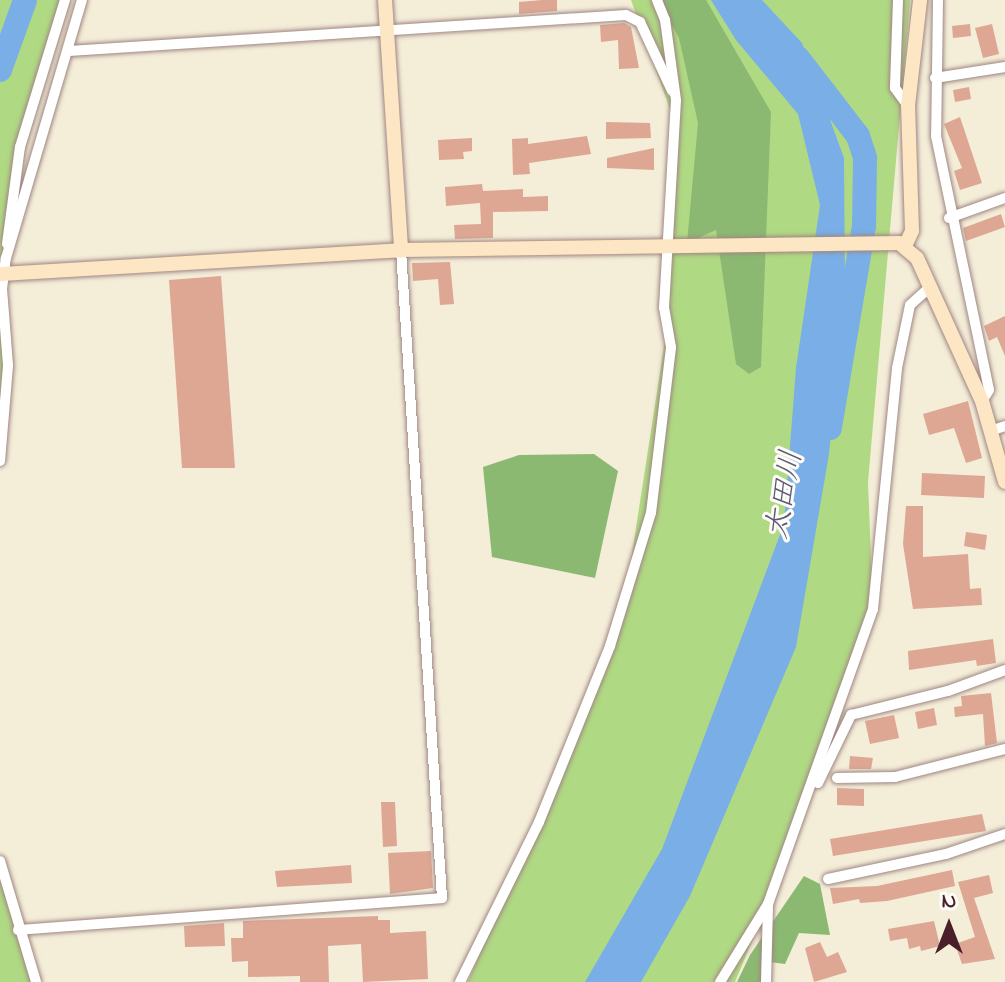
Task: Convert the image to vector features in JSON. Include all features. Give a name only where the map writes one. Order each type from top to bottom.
[{"type":"street","points":[[0,461],[8,365],[2,289],[20,147],[65,0]]},
{"type":"street","points":[[4,269],[82,0]]},
{"type":"street","points":[[18,930],[442,898],[385,0]]},
{"type":"street","points":[[460,982],[539,822],[610,646],[651,513],[671,347],[664,308],[673,94],[665,20],[657,0]]},
{"type":"street","points":[[898,0],[895,88],[908,106]]},
{"type":"street","points":[[902,245],[912,231],[908,106],[920,0]]},
{"type":"street","points":[[938,0],[936,136],[949,218],[989,390],[982,401]]},
{"type":"street","points":[[69,51],[626,15],[640,22],[673,94]]},
{"type":"street","points":[[935,78],[1005,67]]},
{"type":"street","points":[[949,218],[1005,198]]},
{"type":"street","points":[[4,269],[401,250],[687,243],[902,245]]},
{"type":"street","points":[[902,245],[930,287],[982,401],[999,428],[1005,482]]},
{"type":"street","points":[[720,982],[768,904],[810,795],[873,609],[897,368],[910,305],[930,287]]},
{"type":"street","points":[[810,795],[832,763],[851,715],[948,691],[1005,670]]},
{"type":"street","points":[[837,778],[895,777],[1005,749]]},
{"type":"street","points":[[828,879],[946,854],[1005,834]]},
{"type":"street","points":[[0,861],[18,930],[36,982]]},
{"type":"street","points":[[766,982],[768,904]]},
{"type":"green space","points":[[0,0],[65,0],[24,129],[7,274],[0,440]]},
{"type":"green space","points":[[631,0],[910,0],[868,482],[873,609],[784,864],[735,982],[468,982],[625,599],[669,314],[664,308],[673,118]]},
{"type":"green space","points":[[658,0],[706,0],[771,112],[761,367],[749,374],[736,364],[716,230],[687,243],[698,123],[679,38]]},
{"type":"green space","points":[[594,454],[618,471],[595,578],[492,557],[483,467],[519,455]]},
{"type":"green space","points":[[0,870],[36,982],[0,982]]},
{"type":"green space","points":[[804,876],[820,884],[830,935],[799,933],[785,964],[770,962],[768,982],[737,982],[750,955]]},
{"type":"water","points":[[13,0],[23,0],[0,70],[0,37]]},
{"type":"water","points":[[711,0],[762,0],[802,43],[844,158],[845,291],[829,454],[796,647],[690,896],[641,982],[585,982],[662,849],[784,524],[796,368],[820,205],[798,114],[736,40]]},
{"type":"building","points":[[557,0],[557,11],[519,14],[519,2]]},
{"type":"building","points":[[624,23],[631,27],[639,68],[619,69],[618,40],[601,42],[600,25]]},
{"type":"building","points":[[970,24],[971,36],[953,38],[952,26]]},
{"type":"building","points":[[992,24],[999,54],[983,58],[975,28]]},
{"type":"building","points":[[969,87],[971,99],[955,102],[953,90]]},
{"type":"building","points":[[960,117],[982,183],[960,190],[954,171],[962,168],[944,124]]},
{"type":"building","points":[[606,122],[650,123],[651,138],[606,139]]},
{"type":"building","points":[[587,136],[591,154],[529,163],[530,174],[513,175],[512,139],[528,138],[528,144]]},
{"type":"building","points":[[472,138],[472,151],[463,152],[464,159],[439,160],[438,140]]},
{"type":"building","points":[[654,148],[654,170],[607,168],[607,158]]},
{"type":"building","points":[[482,184],[483,191],[523,189],[523,197],[548,196],[548,211],[493,212],[493,238],[455,239],[454,225],[481,224],[480,203],[446,206],[445,187]]},
{"type":"building","points":[[1001,214],[1005,227],[966,241],[963,228]]},
{"type":"building","points":[[450,262],[454,304],[440,305],[438,279],[413,281],[412,263]]},
{"type":"building","points":[[221,276],[235,468],[182,468],[169,280]]},
{"type":"building","points":[[1005,316],[1005,356],[997,337],[989,341],[984,326]]},
{"type":"building","points":[[968,401],[982,458],[966,463],[954,428],[929,435],[923,414]]},
{"type":"building","points":[[922,473],[985,476],[984,498],[921,495]]},
{"type":"building","points":[[906,506],[923,506],[923,557],[968,554],[970,589],[981,588],[982,605],[913,609],[903,544]]},
{"type":"building","points":[[966,532],[987,535],[985,550],[964,546]]},
{"type":"building","points":[[993,639],[996,663],[977,666],[976,660],[909,670],[908,651]]},
{"type":"building","points":[[991,693],[997,743],[985,746],[983,714],[955,717],[954,707],[962,706],[961,696]]},
{"type":"building","points":[[934,708],[937,725],[918,729],[915,712]]},
{"type":"building","points":[[894,715],[899,738],[870,744],[865,721]]},
{"type":"building","points":[[850,756],[873,758],[871,769],[849,769]]},
{"type":"building","points":[[837,788],[864,789],[864,806],[837,805]]},
{"type":"building","points":[[381,802],[395,802],[397,846],[383,847]]},
{"type":"building","points":[[982,814],[986,831],[833,856],[830,839]]},
{"type":"building","points":[[431,851],[433,888],[390,894],[388,853]]},
{"type":"building","points":[[351,865],[352,883],[277,887],[275,871]]},
{"type":"building","points":[[952,870],[955,886],[887,901],[860,903],[859,899],[833,904],[830,888],[877,886]]},
{"type":"building","points":[[989,875],[993,893],[974,898],[995,959],[962,964],[955,944],[975,937],[958,882]]},
{"type":"building","points":[[378,916],[378,920],[390,920],[390,933],[426,931],[428,979],[363,982],[361,944],[328,946],[329,982],[300,982],[300,976],[248,977],[248,961],[232,962],[231,938],[243,938],[243,921]]},
{"type":"building","points":[[934,921],[940,946],[921,951],[920,946],[909,949],[907,938],[890,941],[888,929]]},
{"type":"building","points":[[224,923],[225,946],[185,947],[184,926]]},
{"type":"building","points":[[820,942],[827,957],[838,952],[847,972],[814,982],[805,948]]},
{"type":"waterway","points":[[0,70],[25,0]]},
{"type":"waterway","name":"太田川","points":[[798,58],[858,136],[865,158],[864,226],[830,428]]}]
